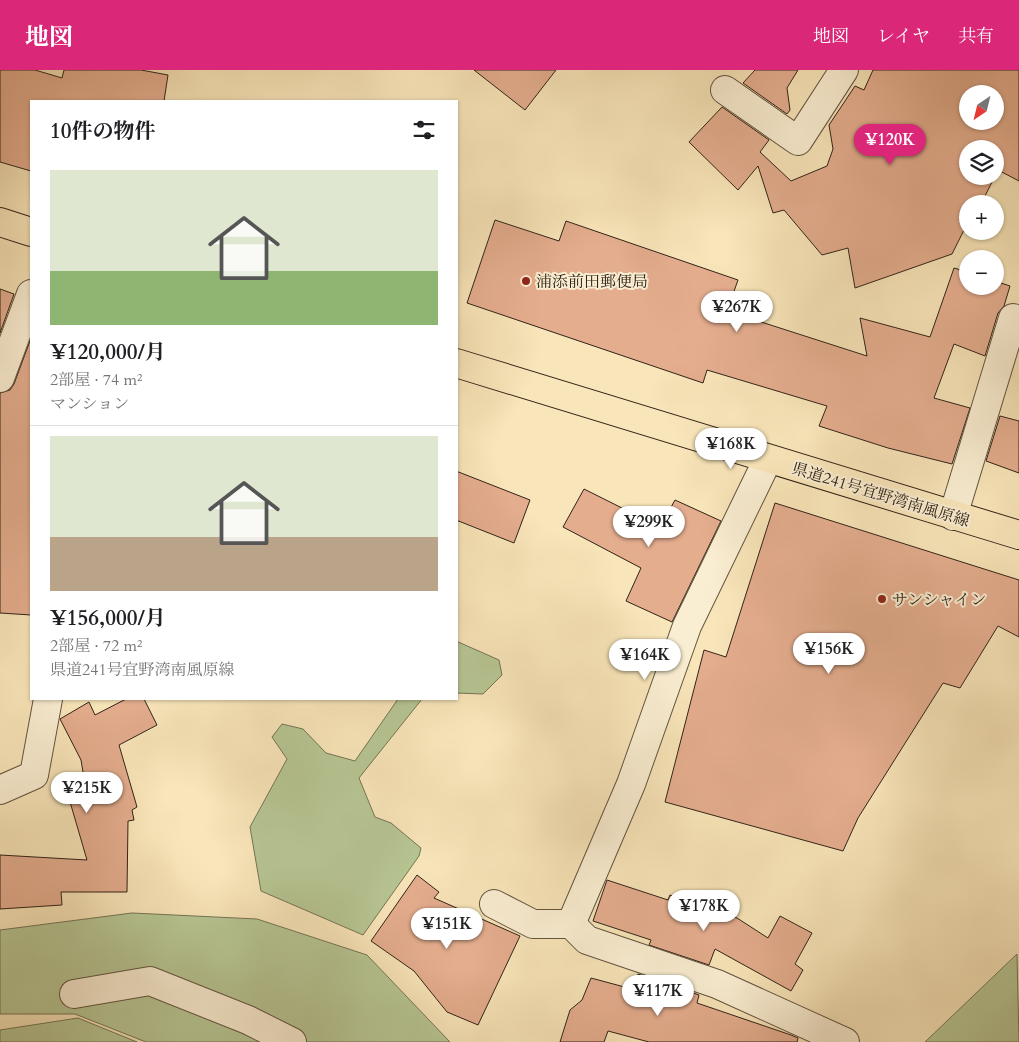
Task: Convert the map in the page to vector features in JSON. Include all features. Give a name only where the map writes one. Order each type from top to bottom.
[{"type":"main road","points":[[0,222],[30,232]]},
{"type":"main road","name":"県道241号宜野湾南風原線","points":[[458,364],[768,460],[1019,535]]},
{"type":"street","points":[[725,90],[798,141],[844,70]]},
{"type":"street","points":[[0,378],[30,297]]},
{"type":"street","points":[[953,516],[1013,318]]},
{"type":"street","points":[[571,924],[631,784],[687,626],[768,460]]},
{"type":"street","points":[[0,790],[34,775],[48,700]]},
{"type":"street","points":[[494,904],[533,924],[571,924],[588,940],[718,984],[845,1042]]},
{"type":"street","points":[[74,994],[150,981],[248,1020],[292,1042]]},
{"type":"green space","points":[[458,642],[499,660],[502,675],[483,694],[458,693]]},
{"type":"green space","points":[[397,700],[421,700],[359,778],[375,817],[391,823],[421,848],[419,856],[363,935],[261,891],[250,827],[287,759],[272,737],[282,724],[303,729],[326,753],[355,761]]},
{"type":"green space","points":[[132,913],[257,919],[367,955],[450,1042],[146,1042],[75,1014],[0,1014],[0,930]]},
{"type":"green space","points":[[1017,954],[1019,1042],[925,1042]]},
{"type":"green space","points":[[78,1018],[137,1042],[0,1042],[0,1030]]},
{"type":"building","points":[[0,70],[35,70],[62,78],[64,70],[141,70],[168,75],[164,100],[30,100],[30,171],[0,162]]},
{"type":"building","points":[[474,70],[556,70],[525,110]]},
{"type":"building","points":[[755,70],[798,70],[787,88],[790,110],[787,114],[743,83]]},
{"type":"building","points":[[873,70],[1019,70],[1019,181],[1004,173],[1004,140],[959,140],[959,185],[990,185],[986,195],[959,195],[959,240],[952,254],[855,288],[848,248],[822,255],[784,210],[773,213],[758,166],[738,190],[689,142],[722,107],[769,140],[760,152],[791,181],[827,166],[833,149],[829,125],[855,86],[864,90]]},
{"type":"building","points":[[495,220],[559,241],[566,221],[738,280],[727,311],[867,356],[860,318],[930,337],[954,268],[959,269],[959,295],[1004,295],[1004,284],[1010,286],[1004,306],[998,313],[985,356],[954,344],[934,398],[970,408],[952,464],[888,448],[819,426],[827,406],[707,370],[703,383],[467,303]]},
{"type":"building","points":[[0,289],[14,294],[0,333]]},
{"type":"building","points":[[30,341],[30,615],[0,613],[0,393],[10,390]]},
{"type":"building","points":[[1000,416],[1019,421],[1019,473],[986,461]]},
{"type":"building","points":[[458,472],[530,500],[514,543],[458,521]]},
{"type":"building","points":[[584,489],[660,527],[675,500],[721,521],[672,622],[626,601],[641,568],[563,527]]},
{"type":"building","points":[[775,503],[1019,580],[1019,637],[998,626],[960,688],[943,683],[858,818],[843,851],[665,802],[704,650],[726,657]]},
{"type":"building","points":[[124,700],[144,700],[157,725],[119,745],[137,807],[132,810],[134,820],[128,821],[127,892],[61,892],[62,905],[0,909],[0,855],[87,860],[68,795],[86,790],[81,760],[60,719],[89,702],[95,715]]},
{"type":"building","points":[[417,875],[439,892],[434,898],[520,936],[478,1025],[447,1012],[414,971],[371,941]]},
{"type":"building","points":[[607,880],[668,900],[670,895],[737,918],[768,938],[780,916],[812,933],[795,964],[803,970],[791,991],[715,949],[709,965],[649,945],[651,940],[593,921]]},
{"type":"building","points":[[638,974],[699,995],[697,1003],[791,1035],[798,1038],[797,1042],[649,1042],[608,1031],[604,1042],[560,1042],[570,1010],[582,1000],[591,978],[632,989]]},
{"type":"place","name":"浦添前田郵便局","points":[[526,281]]},
{"type":"place","name":"サンシャイン","points":[[882,599]]}]
